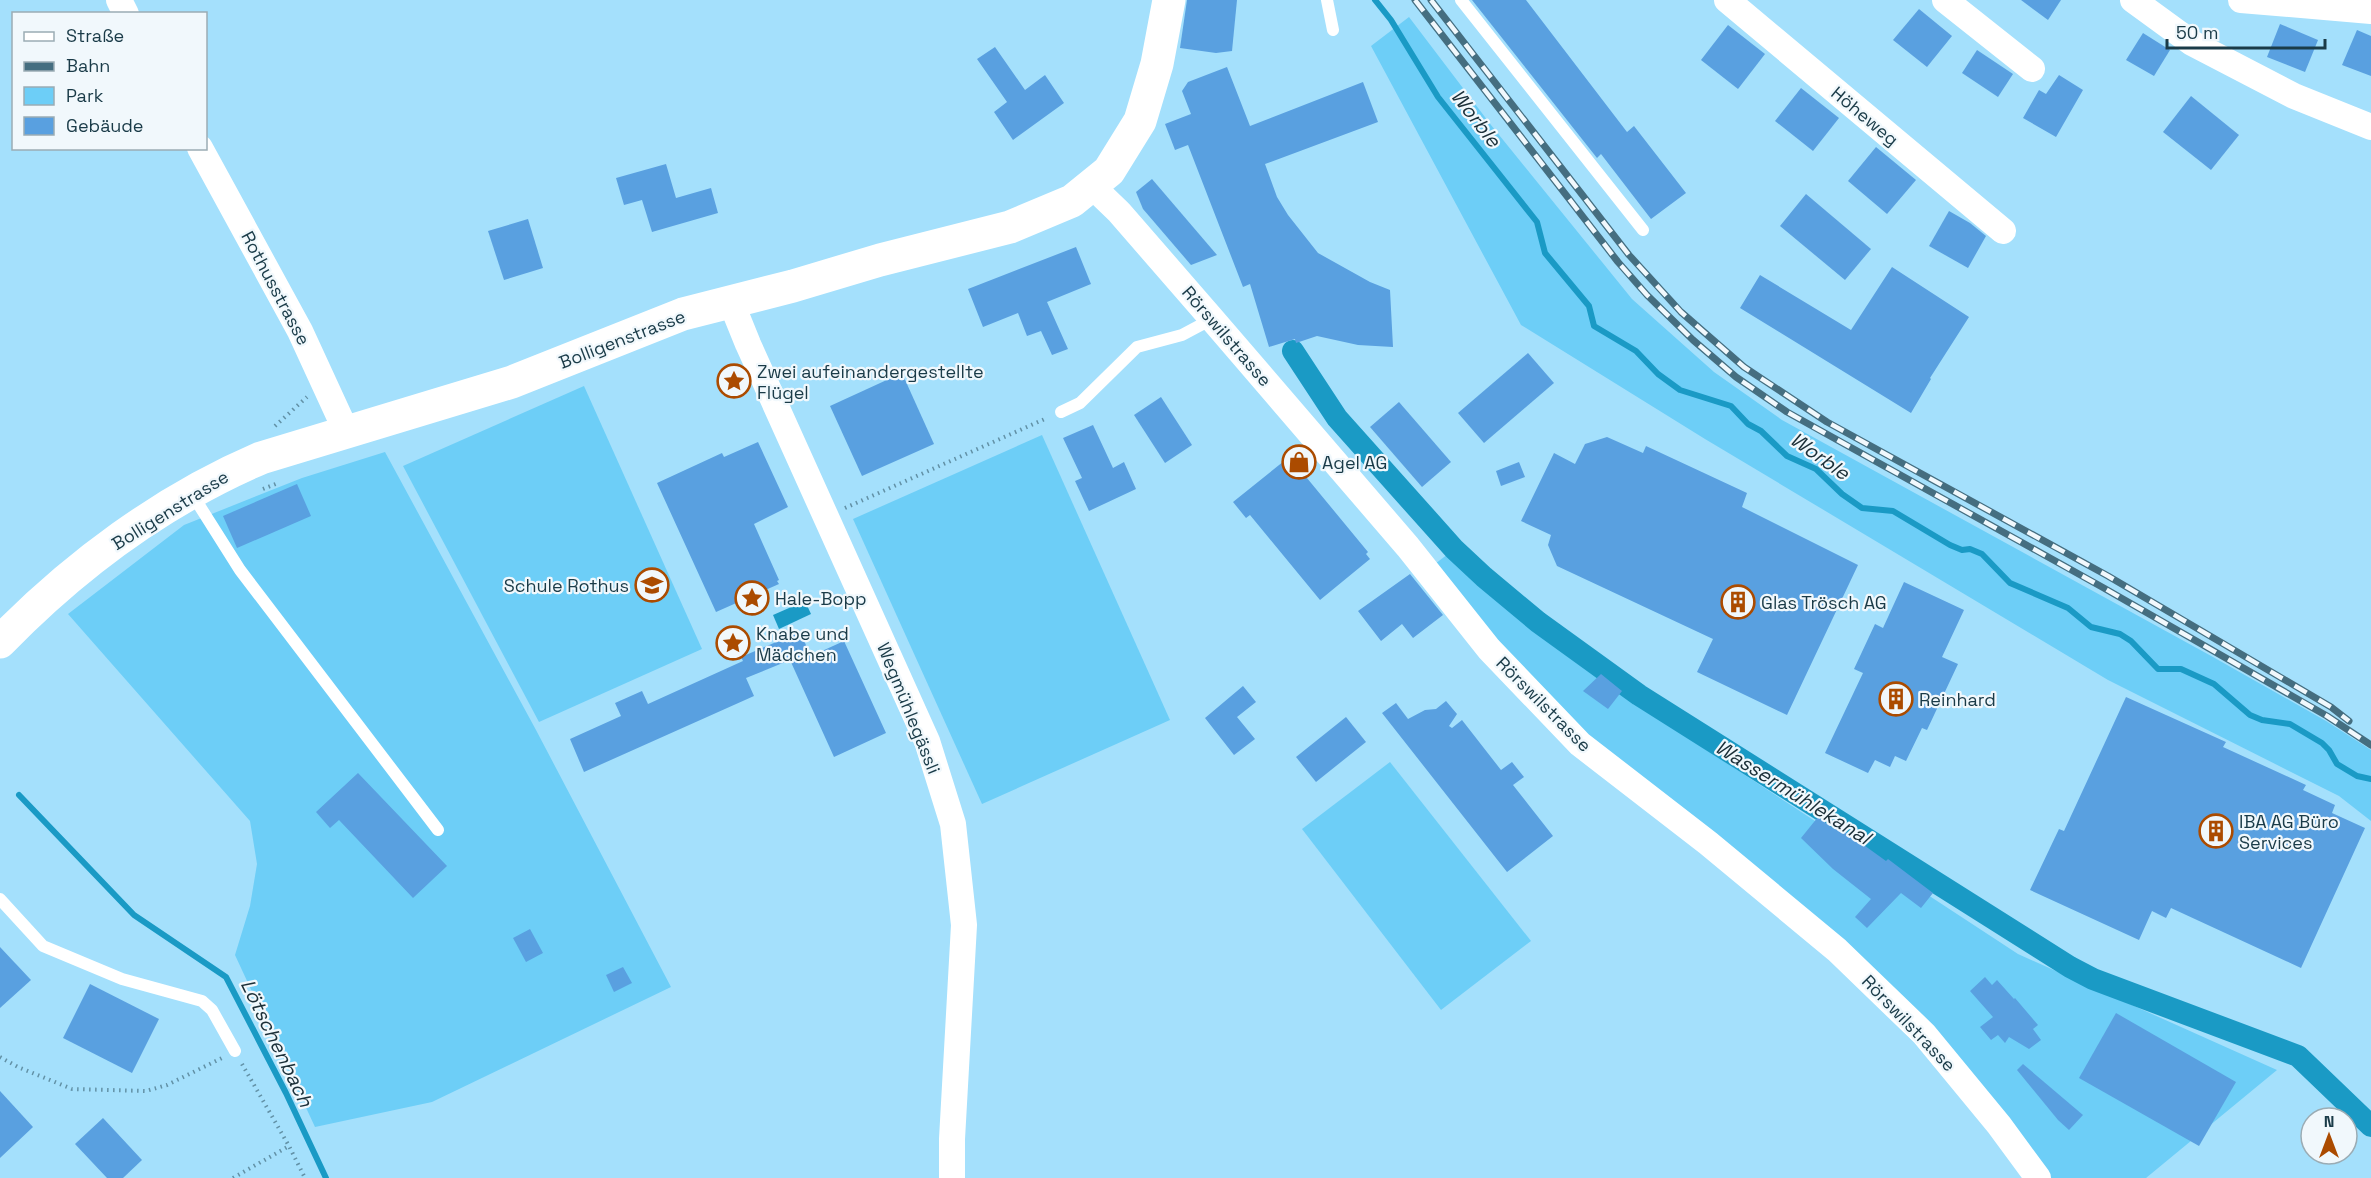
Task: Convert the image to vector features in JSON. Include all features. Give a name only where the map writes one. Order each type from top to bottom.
[{"type":"main road","name":"Bolligenstrasse","points":[[0,642],[81,567],[132,531],[191,493],[261,458],[502,385],[683,314],[1010,227],[1072,201],[1108,171],[1140,121],[1157,64],[1169,0]]},
{"type":"street","name":"Höheweg","points":[[1726,0],[2004,231]]},
{"type":"street","points":[[1945,0],[2032,69]]},
{"type":"street","points":[[2133,0],[2192,44],[2295,96],[2371,127]]},
{"type":"street","points":[[2241,0],[2371,11]]},
{"type":"street","name":"Rothusstrasse","points":[[201,150],[300,331],[346,431]]},
{"type":"street","name":"Rörswilstrasse","points":[[1092,186],[1119,212],[1408,547],[1489,649],[1580,744],[1708,843],[1837,950],[1924,1034],[1999,1125],[2038,1178]]},
{"type":"street","name":"Wegmühlegässli","points":[[731,302],[927,741],[953,824],[964,925],[952,1139],[952,1178]]},
{"type":"lane","points":[[1327,0],[1333,30]]},
{"type":"lane","points":[[1461,0],[1643,230]]},
{"type":"lane","points":[[1061,412],[1080,403],[1137,347],[1182,335],[1212,319]]},
{"type":"lane","points":[[191,493],[240,570],[438,830]]},
{"type":"lane","points":[[0,898],[43,946],[122,979],[202,1001],[212,1010],[235,1051]]},
{"type":"path","points":[[835,537],[848,531],[839,511],[1061,412]]},
{"type":"path","points":[[255,492],[286,480]]},
{"type":"path","points":[[0,1057],[18,1067],[72,1089],[146,1091],[167,1085],[235,1051],[305,1178]]},
{"type":"path","points":[[233,1178],[289,1146]]},
{"type":"green space","points":[[1409,17],[1491,125],[1632,299],[1714,372],[1782,420],[2213,657],[2326,721],[2371,750],[2371,821],[2339,796],[2108,680],[1705,439],[1521,325],[1371,46]]},
{"type":"green space","points":[[584,386],[702,649],[539,722],[403,466]]},
{"type":"green space","points":[[1042,435],[1170,720],[982,804],[853,519]]},
{"type":"green space","points":[[385,452],[536,730],[671,987],[432,1102],[315,1127],[235,955],[250,906],[257,864],[250,821],[68,614],[184,525],[302,478]]},
{"type":"green space","points":[[1448,554],[1534,630],[1635,703],[2018,954],[2277,1070],[2146,1178],[2038,1178],[1924,1034],[1580,744],[1427,570]]},
{"type":"green space","points":[[1390,762],[1531,941],[1441,1010],[1302,829]]},
{"type":"shaded area","points":[[805,601],[811,614],[779,629],[773,615]]},
{"type":"building","points":[[1187,0],[1237,0],[1232,51],[1216,53],[1180,48]]},
{"type":"building","points":[[1472,0],[1526,0],[1627,132],[1634,126],[1686,193],[1651,219],[1601,154],[1597,158]]},
{"type":"building","points":[[2021,0],[2061,0],[2048,20]]},
{"type":"building","points":[[1919,9],[1952,36],[1927,67],[1893,40]]},
{"type":"building","points":[[2280,24],[2318,40],[2305,72],[2267,57]]},
{"type":"building","points":[[1728,25],[1765,54],[1738,89],[1701,60]]},
{"type":"building","points":[[2357,30],[2371,36],[2371,76],[2342,65]]},
{"type":"building","points":[[2143,33],[2170,50],[2154,76],[2126,60]]},
{"type":"building","points":[[995,47],[1025,90],[1045,75],[1064,103],[1013,140],[994,112],[1007,102],[977,59]]},
{"type":"building","points":[[1977,50],[2013,74],[1998,97],[1962,73]]},
{"type":"building","points":[[1227,67],[1250,126],[1363,82],[1378,122],[1265,164],[1277,197],[1318,253],[1370,282],[1390,290],[1393,347],[1358,345],[1317,336],[1296,343],[1295,339],[1269,347],[1250,284],[1243,287],[1188,145],[1175,150],[1165,124],[1191,114],[1182,91],[1188,82]]},
{"type":"building","points":[[2059,75],[2083,90],[2056,137],[2023,118],[2039,90],[2046,94]]},
{"type":"building","points":[[1801,88],[1839,118],[1813,151],[1775,121]]},
{"type":"building","points":[[2191,96],[2239,135],[2211,170],[2163,132]]},
{"type":"building","points":[[1876,147],[1916,180],[1887,214],[1848,181]]},
{"type":"building","points":[[666,164],[676,198],[711,188],[718,213],[652,232],[642,200],[624,205],[616,178]]},
{"type":"building","points":[[1152,179],[1217,255],[1191,265],[1143,209],[1136,192]]},
{"type":"building","points":[[1806,194],[1871,249],[1845,280],[1780,226]]},
{"type":"building","points":[[1949,211],[1970,223],[1986,236],[1968,268],[1929,246]]},
{"type":"building","points":[[528,219],[543,268],[504,280],[488,231]]},
{"type":"building","points":[[1076,247],[1091,284],[1047,302],[1068,349],[1052,355],[1041,331],[1027,336],[1018,313],[983,327],[968,289]]},
{"type":"building","points":[[1892,267],[1969,317],[1930,378],[1911,413],[1740,308],[1760,275],[1851,330]]},
{"type":"building","points":[[1528,353],[1554,383],[1484,443],[1458,413]]},
{"type":"building","points":[[902,373],[934,444],[862,476],[830,406]]},
{"type":"building","points":[[1161,397],[1192,445],[1165,463],[1134,415]]},
{"type":"building","points":[[1399,402],[1451,462],[1422,487],[1370,427]]},
{"type":"building","points":[[1093,425],[1113,468],[1124,462],[1136,489],[1089,511],[1075,481],[1082,478],[1063,438]]},
{"type":"building","name":"Glas Trösch AG","points":[[1607,437],[1643,453],[1646,446],[1747,493],[1742,507],[1858,565],[1787,715],[1697,672],[1713,639],[1557,566],[1548,545],[1551,535],[1521,521],[1554,453],[1575,464],[1585,444]]},
{"type":"building","points":[[758,442],[788,507],[754,524],[779,584],[716,612],[657,483],[722,453],[724,457]]},
{"type":"building","points":[[1294,453],[1306,468],[1302,472],[1368,552],[1366,554],[1370,559],[1320,600],[1250,515],[1246,518],[1233,502]]},
{"type":"building","points":[[1519,462],[1525,477],[1501,486],[1496,471]]},
{"type":"building","points":[[297,484],[311,516],[237,548],[223,516]]},
{"type":"building","points":[[1410,574],[1443,615],[1413,638],[1402,624],[1381,641],[1358,611]]},
{"type":"building","name":"Reinhard","points":[[1904,582],[1964,610],[1942,657],[1958,664],[1927,730],[1922,728],[1906,761],[1895,756],[1890,767],[1875,760],[1868,773],[1825,753],[1863,673],[1854,669],[1875,624],[1883,628]]},
{"type":"building","points":[[800,632],[811,656],[844,641],[886,733],[834,757],[790,660],[746,678],[754,696],[584,772],[570,739],[621,716],[615,703],[642,691],[648,704],[743,661],[741,657]]},
{"type":"building","points":[[1601,674],[1622,691],[1608,709],[1583,691]]},
{"type":"building","points":[[1243,686],[1256,702],[1237,717],[1255,739],[1234,755],[1205,718]]},
{"type":"building","name":"IBA AG Büro Services","points":[[2126,697],[2226,742],[2223,747],[2306,785],[2303,790],[2335,805],[2332,813],[2365,828],[2301,968],[2171,908],[2166,918],[2152,911],[2139,940],[2030,890],[2059,829],[2064,831]]},
{"type":"building","points":[[1446,701],[1457,714],[1449,726],[1452,728],[1462,720],[1501,770],[1512,762],[1524,777],[1513,785],[1553,836],[1507,872],[1382,713],[1396,703],[1408,719],[1425,710],[1436,709]]},
{"type":"building","points":[[1346,717],[1366,742],[1316,782],[1296,757]]},
{"type":"building","points":[[358,773],[447,866],[413,898],[339,820],[330,828],[316,812]]},
{"type":"building","points":[[1818,817],[1834,829],[1836,825],[1886,861],[1888,859],[1933,893],[1921,908],[1901,893],[1867,928],[1855,917],[1871,899],[1833,869],[1801,838]]},
{"type":"building","points":[[530,929],[543,953],[526,962],[513,938]]},
{"type":"building","points":[[0,947],[31,980],[0,1008]]},
{"type":"building","points":[[623,967],[632,983],[614,992],[606,975]]},
{"type":"building","points":[[1985,977],[1992,985],[1997,980],[2038,1025],[2033,1029],[2041,1040],[2029,1049],[2009,1037],[2005,1043],[1998,1035],[1991,1040],[1980,1027],[1993,1017],[1970,991]]},
{"type":"building","points":[[90,984],[159,1019],[132,1073],[63,1038]]},
{"type":"building","points":[[2116,1013],[2236,1082],[2199,1146],[2079,1078]]},
{"type":"building","points":[[2023,1064],[2083,1115],[2069,1130],[2017,1070]]},
{"type":"building","points":[[0,1091],[33,1127],[0,1158]]},
{"type":"building","points":[[103,1118],[142,1160],[123,1178],[107,1178],[75,1144]]},
{"type":"waterway","name":"Worble","points":[[1375,0],[1391,20],[1438,97],[1537,222],[1545,253],[1589,306],[1594,326],[1636,351],[1658,374],[1680,390],[1731,406],[1748,424],[1761,431],[1787,456],[1816,469],[1842,494],[1862,508],[1893,511],[1950,545],[1982,554],[2010,583],[2068,608],[2091,627],[2120,634],[2131,641],[2158,669],[2181,669],[2214,684],[2250,715],[2262,720],[2290,724],[2322,743],[2337,764],[2357,776],[2371,779]]},
{"type":"waterway","name":"Wassermühlekanal","points":[[1293,351],[1337,418],[1454,549],[1538,622],[1639,695],[2070,967],[2093,979],[2298,1056],[2371,1126]]},
{"type":"waterway","name":"Lötschenbach","points":[[19,795],[134,915],[226,977],[286,1093],[326,1178]]},
{"type":"railway","points":[[1415,0],[1618,262],[1647,295],[1693,340],[1736,377],[1787,412],[2102,587],[2327,716],[2371,745]]},
{"type":"railway","points":[[1431,0],[1629,255],[1681,312],[1744,367],[1827,422],[2108,576],[2331,707],[2349,721]]},
{"type":"place","name":"Zwei aufeinandergestellte Flügel","points":[[734,381]]},
{"type":"place","name":"Agel AG","points":[[1299,462]]},
{"type":"place","name":"Schule Rothus","points":[[652,585]]},
{"type":"place","name":"Hale-Bopp","points":[[752,598]]},
{"type":"place","name":"Glas Trösch AG","points":[[1738,602]]},
{"type":"place","name":"Knabe und Mädchen","points":[[733,643]]},
{"type":"place","name":"Reinhard","points":[[1896,699]]},
{"type":"place","name":"IBA AG Büro Services","points":[[2216,831]]}]
